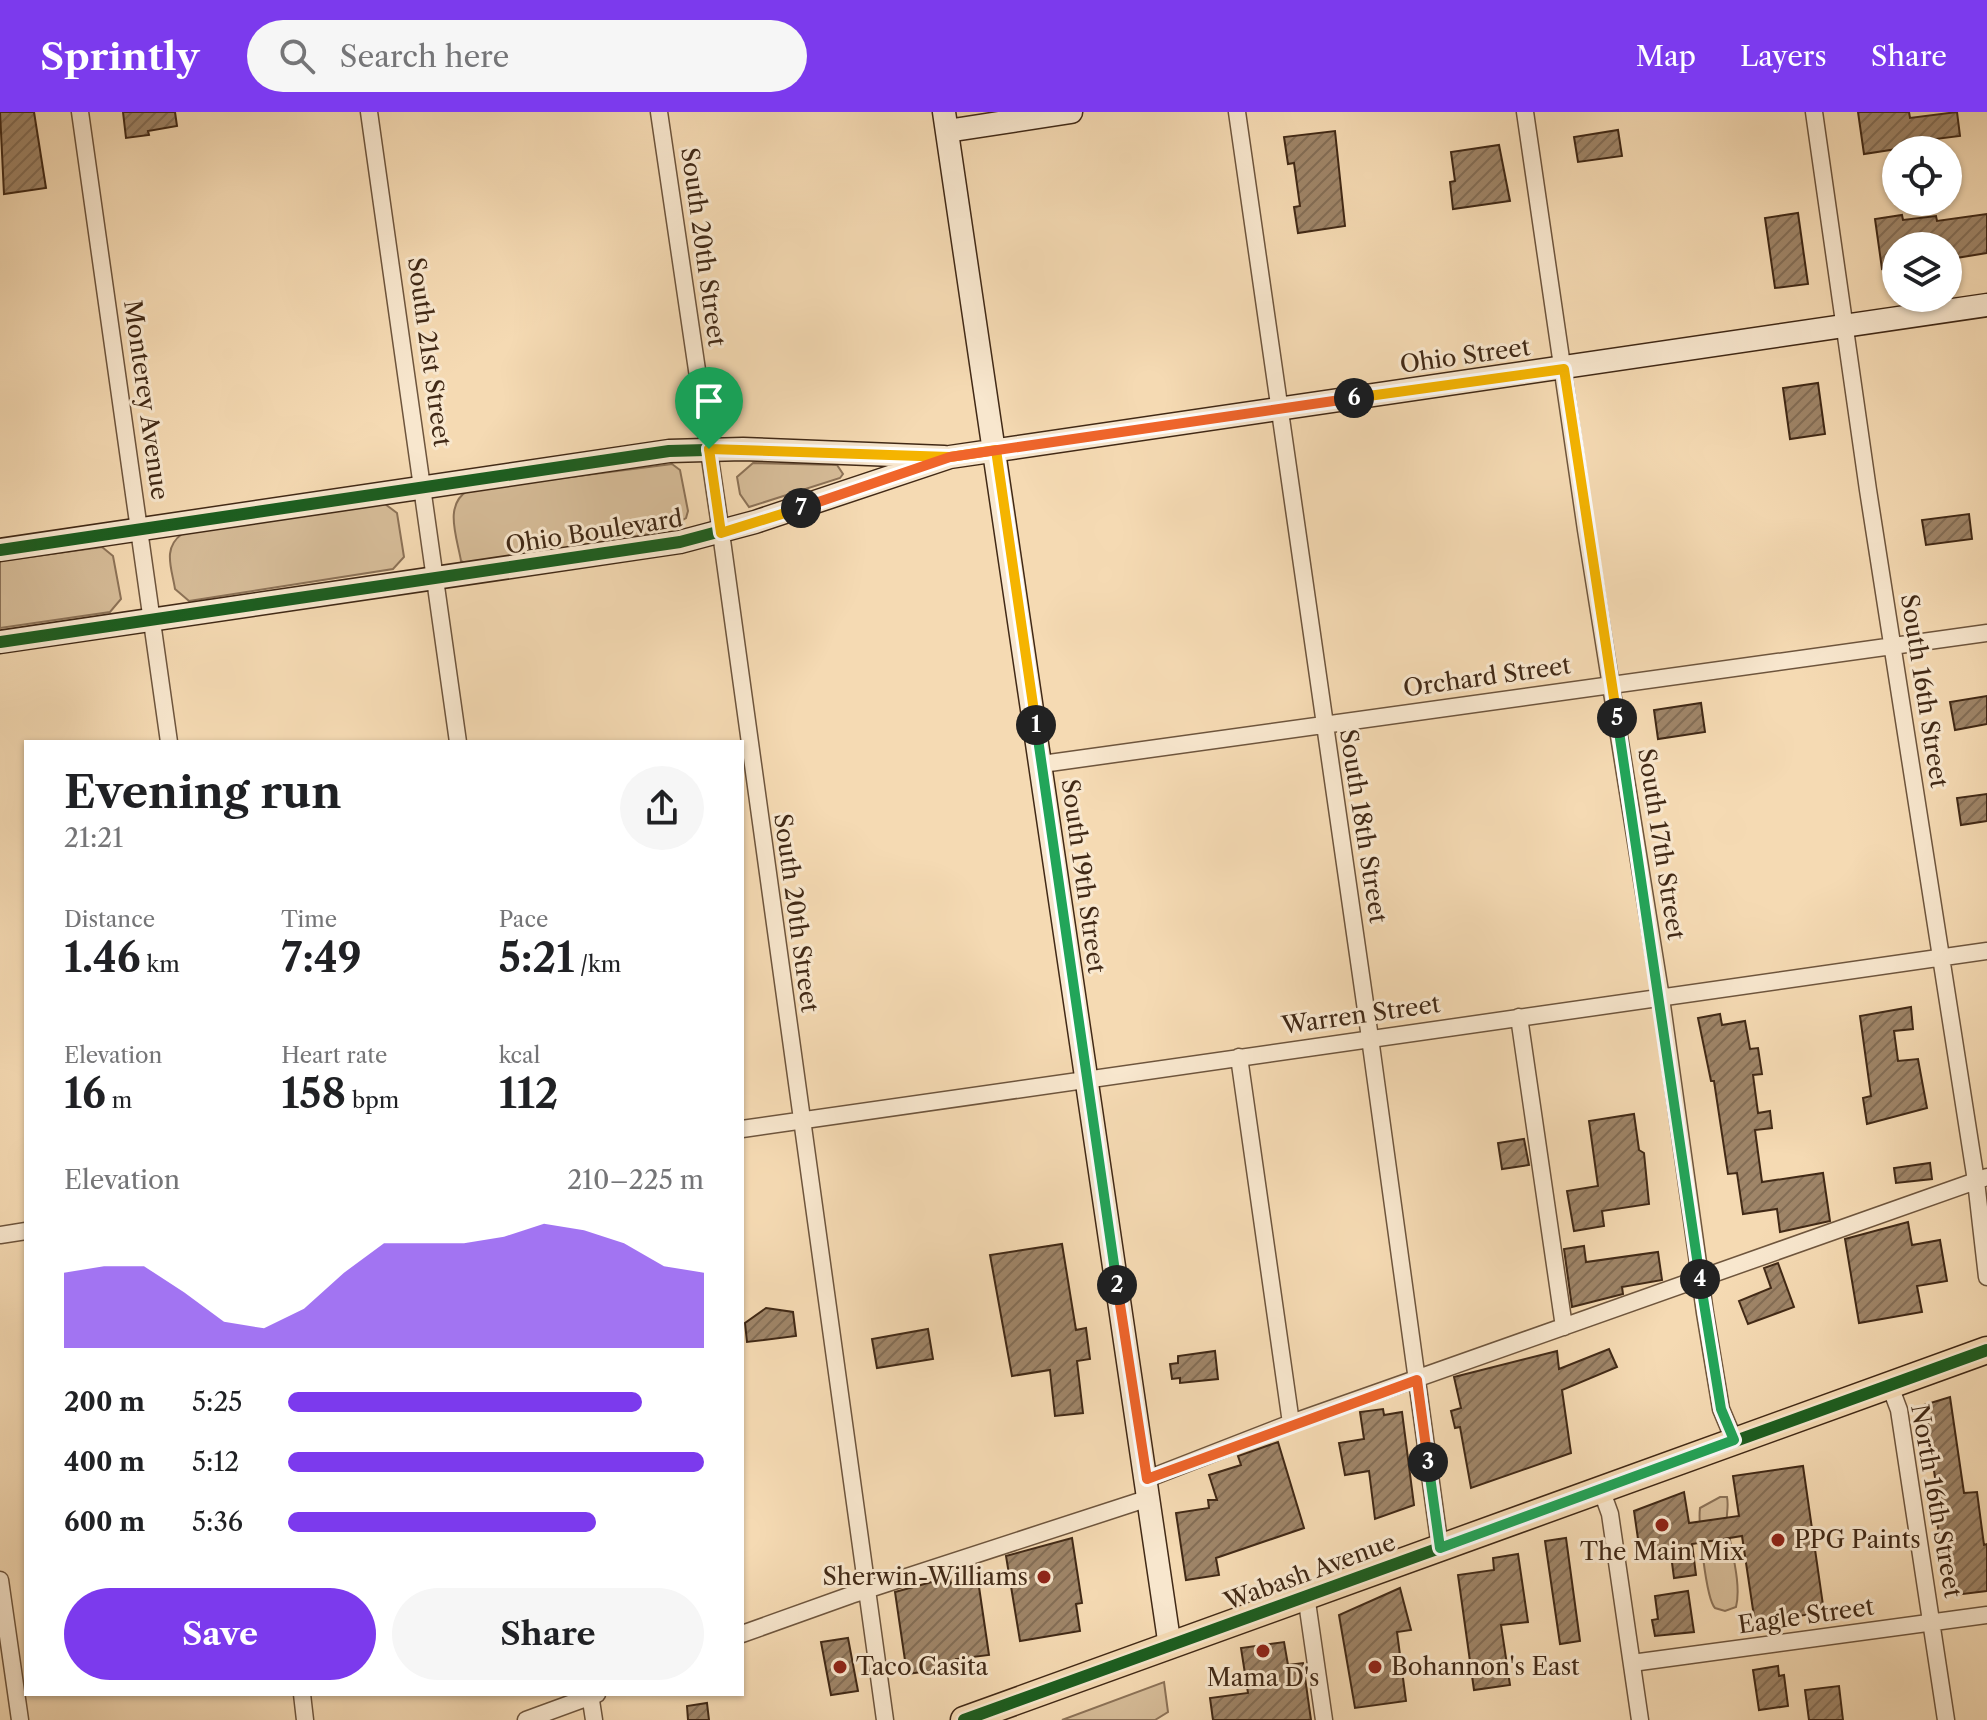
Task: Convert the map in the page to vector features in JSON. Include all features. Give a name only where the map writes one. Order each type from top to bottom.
[{"type":"main road","name":"Wabash Avenue","points":[[964,1720],[1009,1712],[1306,1595],[1987,1350]]},
{"type":"street","name":"Monterey Avenue","points":[[80,112],[169,740]]},
{"type":"street","name":"South 21st Street","points":[[369,112],[458,740]]},
{"type":"street","name":"South 20th Street","points":[[659,112],[721,533],[885,1720]]},
{"type":"street","points":[[945,122],[1071,112]]},
{"type":"street","name":"South 18th Street","points":[[1237,112],[1440,1548]]},
{"type":"street","name":"South 17th Street","points":[[1525,112],[1661,998],[1700,1278],[1721,1409],[1734,1440]]},
{"type":"street","name":"South 16th Street","points":[[1814,112],[1892,646],[1941,957],[1982,1179],[1987,1277]]},
{"type":"street","name":"South 19th Street","points":[[945,122],[996,450],[1084,1079],[1170,1647]]},
{"type":"street","name":"Ohio Street","points":[[950,457],[1987,305]]},
{"type":"street","points":[[0,550],[669,451],[709,449],[950,457]]},
{"type":"street","name":"Ohio Boulevard","points":[[0,642],[436,580],[721,533],[950,457]]},
{"type":"street","name":"Orchard Street","points":[[1042,764],[1987,633]]},
{"type":"street","name":"Warren Street","points":[[744,1129],[1987,951]]},
{"type":"street","points":[[1519,1017],[1564,1327]]},
{"type":"street","points":[[1239,1057],[1291,1423]]},
{"type":"street","points":[[744,1633],[1148,1488],[1291,1423],[1982,1179]]},
{"type":"street","points":[[0,1235],[24,1231]]},
{"type":"street","name":"North 16th Street","points":[[1890,1386],[1899,1410],[1946,1720]]},
{"type":"street","points":[[1601,1489],[1610,1514],[1640,1720]]},
{"type":"street","points":[[0,1580],[7,1674],[20,1720]]},
{"type":"street","points":[[1306,1595],[1324,1720]]},
{"type":"street","name":"Eagle Street","points":[[1632,1663],[1987,1615]]},
{"type":"street","points":[[302,1696],[305,1720]]},
{"type":"street","points":[[526,1720],[589,1696]]},
{"type":"street","points":[[592,1696],[594,1720]]},
{"type":"shaded area","points":[[753,463],[837,465],[843,474],[840,478],[749,507],[740,494],[737,477]]},
{"type":"shaded area","points":[[672,464],[680,470],[688,511],[686,518],[661,532],[467,564],[461,561],[454,512],[461,496],[469,490]]},
{"type":"shaded area","points":[[385,504],[397,513],[404,557],[393,569],[189,601],[175,589],[170,552],[182,534]]},
{"type":"shaded area","points":[[102,547],[113,556],[121,599],[110,612],[0,628],[0,561]]},
{"type":"shaded area","points":[[1720,1497],[1727,1497],[1727,1522],[1738,1587],[1736,1607],[1725,1611],[1715,1608],[1712,1602],[1700,1529],[1700,1508]]},
{"type":"shaded area","points":[[1164,1682],[1168,1712],[1155,1720],[1062,1720]]},
{"type":"building","points":[[0,112],[34,112],[46,188],[4,194]]},
{"type":"building","points":[[123,112],[175,112],[177,126],[126,138]]},
{"type":"building","points":[[1858,112],[1909,112],[1910,118],[1957,112],[1960,136],[1882,136],[1882,151],[1864,154]]},
{"type":"building","points":[[1618,130],[1622,156],[1578,162],[1574,137]]},
{"type":"building","points":[[1335,131],[1345,226],[1298,233],[1294,207],[1300,206],[1294,163],[1288,164],[1284,137]]},
{"type":"building","points":[[1499,145],[1510,201],[1453,209],[1450,182],[1455,181],[1451,152]]},
{"type":"building","points":[[1798,213],[1808,284],[1775,288],[1765,218]]},
{"type":"building","points":[[1987,214],[1987,253],[1962,257],[1962,232],[1882,232],[1882,269],[1875,219],[1936,216],[1937,221]]},
{"type":"building","points":[[1818,383],[1825,434],[1790,439],[1783,388]]},
{"type":"building","points":[[1969,514],[1972,539],[1926,545],[1922,520]]},
{"type":"building","points":[[1987,696],[1987,724],[1955,730],[1950,702]]},
{"type":"building","points":[[1701,703],[1705,732],[1658,739],[1654,710]]},
{"type":"building","points":[[1987,794],[1987,821],[1961,825],[1957,798]]},
{"type":"building","points":[[1911,1007],[1913,1029],[1894,1031],[1898,1061],[1918,1059],[1927,1108],[1867,1124],[1863,1098],[1871,1096],[1860,1016]]},
{"type":"building","points":[[1720,1014],[1722,1025],[1745,1021],[1750,1049],[1758,1048],[1762,1074],[1753,1075],[1758,1113],[1770,1111],[1772,1128],[1755,1130],[1762,1182],[1823,1173],[1830,1221],[1780,1232],[1777,1209],[1743,1214],[1737,1173],[1728,1174],[1714,1081],[1711,1081],[1698,1018]]},
{"type":"building","points":[[1634,1114],[1639,1150],[1644,1153],[1649,1204],[1602,1211],[1604,1226],[1574,1231],[1567,1191],[1598,1186],[1589,1121]]},
{"type":"building","points":[[1524,1139],[1529,1165],[1502,1169],[1498,1143]]},
{"type":"building","points":[[1930,1163],[1932,1179],[1896,1183],[1894,1168]]},
{"type":"building","points":[[1908,1222],[1912,1245],[1940,1240],[1947,1281],[1917,1286],[1922,1312],[1859,1323],[1845,1239]]},
{"type":"building","points":[[1062,1244],[1076,1330],[1086,1328],[1090,1359],[1077,1361],[1083,1413],[1055,1416],[1050,1370],[1012,1376],[990,1255]]},
{"type":"building","points":[[1584,1246],[1586,1262],[1658,1252],[1662,1280],[1622,1287],[1623,1294],[1572,1307],[1564,1249]]},
{"type":"building","points":[[1778,1263],[1794,1307],[1748,1324],[1739,1301],[1771,1288],[1764,1268]]},
{"type":"building","points":[[766,1308],[793,1312],[796,1336],[747,1342],[745,1323]]},
{"type":"building","points":[[928,1329],[933,1359],[877,1368],[872,1339]]},
{"type":"building","points":[[1609,1349],[1617,1367],[1562,1390],[1571,1453],[1471,1488],[1460,1427],[1455,1428],[1451,1411],[1461,1408],[1454,1377],[1557,1351],[1559,1369]]},
{"type":"building","points":[[1215,1351],[1218,1379],[1180,1383],[1180,1378],[1172,1379],[1170,1364],[1178,1363],[1178,1356]]},
{"type":"building","points":[[1950,1397],[1964,1493],[1977,1492],[1984,1545],[1987,1544],[1987,1591],[1947,1596],[1934,1498],[1938,1497],[1924,1405]]},
{"type":"building","points":[[1383,1409],[1384,1415],[1402,1412],[1414,1505],[1375,1519],[1369,1471],[1345,1475],[1339,1443],[1364,1439],[1360,1412]]},
{"type":"building","points":[[1278,1442],[1304,1528],[1216,1558],[1219,1575],[1186,1580],[1176,1513],[1209,1508],[1208,1500],[1217,1500],[1209,1475],[1241,1465],[1238,1456]]},
{"type":"building","name":"PPG Paints","points":[[1803,1466],[1824,1612],[1755,1623],[1742,1536],[1692,1544],[1696,1575],[1674,1578],[1671,1555],[1641,1560],[1634,1511],[1684,1492],[1689,1523],[1739,1516],[1733,1476]]},
{"type":"building","name":"Sherwin-Williams","points":[[1072,1538],[1082,1603],[1076,1604],[1080,1631],[1020,1641],[1006,1556]]},
{"type":"building","points":[[1566,1538],[1580,1641],[1560,1644],[1545,1541]]},
{"type":"building","points":[[1518,1554],[1528,1622],[1501,1625],[1510,1685],[1474,1690],[1458,1575],[1494,1570],[1493,1558]]},
{"type":"building","points":[[950,1577],[951,1584],[978,1580],[989,1655],[956,1659],[957,1667],[907,1674],[895,1592]]},
{"type":"building","name":"Bohannon's East","points":[[1400,1588],[1411,1630],[1397,1632],[1406,1701],[1355,1708],[1339,1615]]},
{"type":"building","points":[[1688,1591],[1694,1632],[1655,1636],[1652,1620],[1658,1619],[1655,1596]]},
{"type":"building","name":"Taco Casita","points":[[848,1638],[858,1691],[831,1695],[821,1642]]},
{"type":"building","points":[[1284,1642],[1288,1665],[1303,1663],[1311,1720],[1213,1720],[1210,1698],[1248,1693],[1241,1648]]},
{"type":"building","points":[[1778,1666],[1779,1676],[1784,1675],[1788,1706],[1759,1710],[1753,1670]]},
{"type":"building","points":[[1839,1686],[1843,1720],[1809,1720],[1805,1690]]},
{"type":"building","points":[[707,1703],[709,1720],[688,1720],[687,1706]]},
{"type":"cycle path","points":[[0,550],[669,451],[743,449],[942,457]]},
{"type":"cycle path","points":[[0,642],[680,542],[755,522],[950,457]]},
{"type":"cycle path","points":[[964,1720],[1987,1350]]},
{"type":"place","name":"The Main Mix","points":[[1662,1525]]},
{"type":"place","name":"PPG Paints","points":[[1778,1540]]},
{"type":"place","name":"Sherwin-Williams","points":[[1044,1577]]},
{"type":"place","name":"Mama D's","points":[[1263,1651]]},
{"type":"place","name":"Taco Casita","points":[[840,1667]]},
{"type":"place","name":"Bohannon's East","points":[[1375,1667]]},
{"type":"route","points":[[709,449],[721,533],[905,475],[950,457],[996,450],[1277,408],[1564,369],[1586,530],[1661,998],[1705,1313],[1721,1409],[1734,1440],[1440,1548],[1417,1380],[1291,1423],[1147,1479],[1084,1079],[996,450],[950,457],[709,449]]}]
